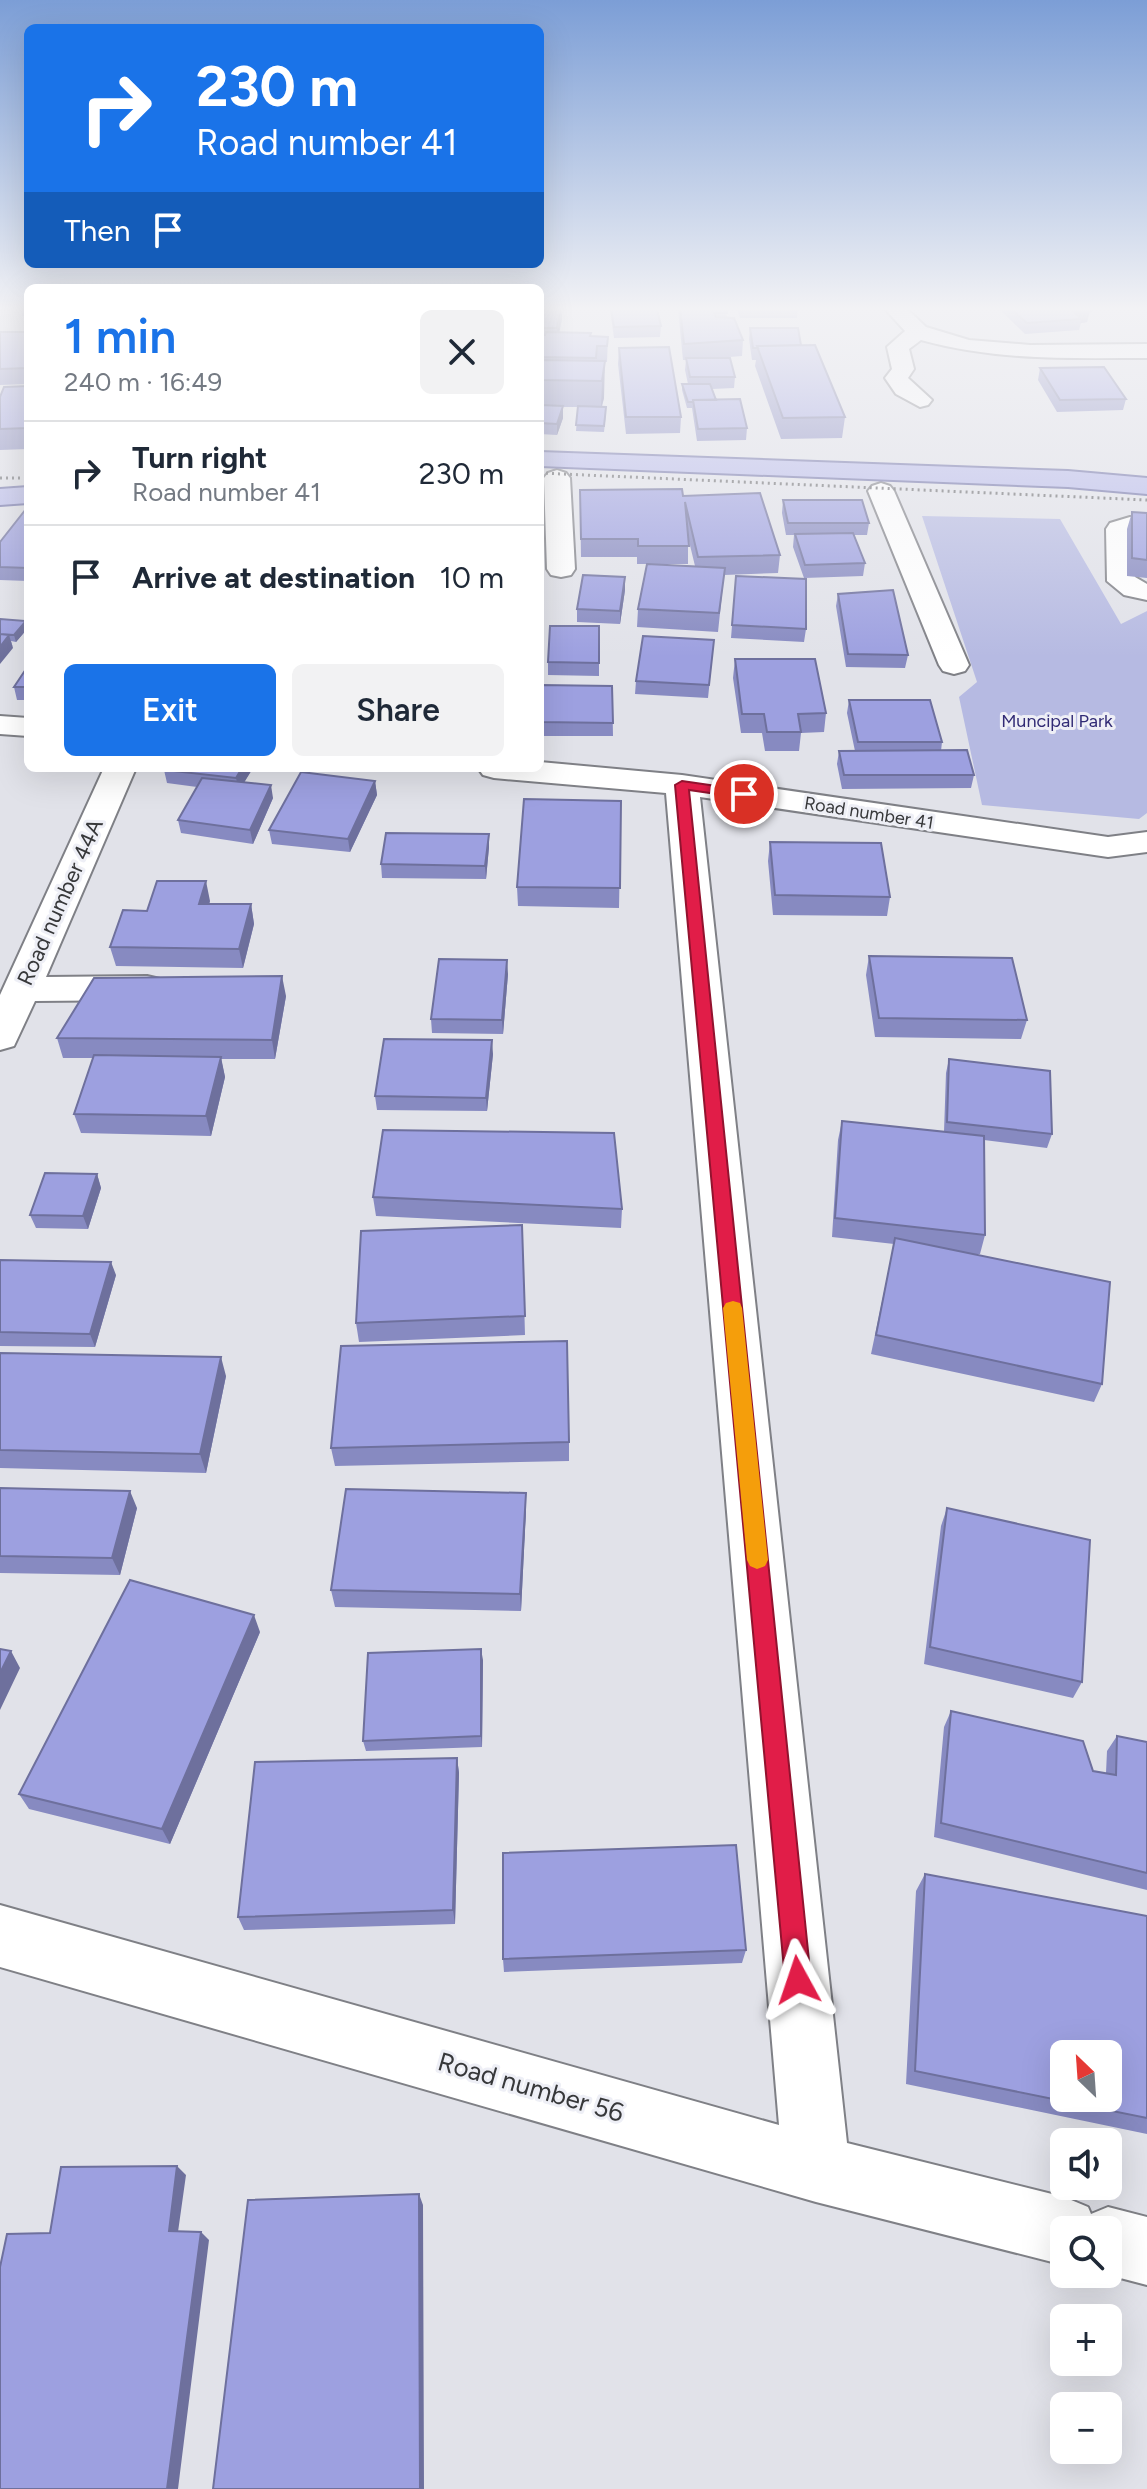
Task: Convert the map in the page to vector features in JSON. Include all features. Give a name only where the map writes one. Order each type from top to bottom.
[{"type":"main road","points":[[546,471],[772,477],[1068,479],[1147,486]]},
{"type":"main road","points":[[772,477],[881,491],[1147,504]]},
{"type":"main road","points":[[0,497],[24,495]]},
{"type":"street","points":[[546,471],[561,569]]},
{"type":"street","points":[[881,491],[954,665]]},
{"type":"street","points":[[1147,526],[1119,529],[1121,581],[1147,592]]},
{"type":"street","points":[[0,725],[24,727]]},
{"type":"street","name":"Road number 44A","points":[[0,1037],[118,772]]},
{"type":"street","name":"Road number 41","points":[[538,772],[682,785],[1022,837],[1108,847],[1147,842]]},
{"type":"street","points":[[682,785],[816,2169]]},
{"type":"street","points":[[21,989],[181,987]]},
{"type":"street","name":"Road number 56","points":[[0,1936],[816,2169],[1050,2228]]},
{"type":"street","points":[[1122,2245],[1147,2251]]},
{"type":"green space","name":"Muncipal Park","points":[[922,516],[1060,519],[1121,624],[1147,611],[1147,813],[1139,819],[982,805],[959,697],[977,682]]},
{"type":"building","points":[[0,425],[24,425],[24,428],[0,429]]},
{"type":"building","points":[[697,425],[746,425],[747,428],[698,429]]},
{"type":"building","points":[[682,489],[683,496],[760,493],[780,555],[698,557],[685,502],[689,546],[638,546],[638,539],[581,539],[580,490]]},
{"type":"building","points":[[783,500],[862,500],[869,523],[788,523]]},
{"type":"building","points":[[24,512],[24,568],[0,567],[0,542]]},
{"type":"building","points":[[1132,512],[1147,513],[1147,560],[1132,558]]},
{"type":"building","points":[[853,533],[865,563],[805,565],[795,534]]},
{"type":"building","points":[[647,564],[725,568],[719,613],[638,609]]},
{"type":"building","points":[[583,575],[625,577],[620,611],[577,609]]},
{"type":"building","points":[[736,576],[806,579],[806,629],[732,625]]},
{"type":"building","points":[[893,590],[908,655],[848,654],[838,594]]},
{"type":"building","points":[[0,619],[24,621],[14,635],[0,634]]},
{"type":"building","points":[[550,626],[599,626],[599,663],[548,662]]},
{"type":"building","points":[[0,634],[9,635],[0,647]]},
{"type":"building","points":[[643,636],[714,640],[709,685],[636,681]]},
{"type":"building","points":[[735,659],[815,659],[826,713],[798,714],[801,732],[767,732],[764,714],[742,714]]},
{"type":"building","points":[[24,672],[24,687],[14,687]]},
{"type":"building","points":[[544,685],[612,686],[613,723],[544,722]]},
{"type":"building","points":[[849,700],[930,700],[942,742],[858,742]]},
{"type":"building","points":[[967,750],[974,775],[844,775],[839,751]]},
{"type":"building","points":[[182,772],[240,772],[236,778]]},
{"type":"building","points":[[301,772],[375,781],[348,839],[269,830]]},
{"type":"building","points":[[202,778],[271,785],[250,830],[178,820]]},
{"type":"building","points":[[524,799],[621,801],[620,888],[517,887]]},
{"type":"building","points":[[386,833],[489,834],[485,866],[381,864]]},
{"type":"building","points":[[770,842],[881,843],[890,897],[775,895]]},
{"type":"building","points":[[157,881],[206,881],[199,904],[251,904],[239,949],[110,947],[123,910],[147,911]]},
{"type":"building","points":[[869,956],[1012,958],[1027,1020],[879,1018]]},
{"type":"building","points":[[439,959],[507,960],[502,1020],[431,1019]]},
{"type":"building","points":[[282,976],[272,1040],[57,1038],[94,978]]},
{"type":"building","points":[[384,1039],[492,1040],[486,1098],[375,1096]]},
{"type":"building","points":[[94,1055],[221,1057],[206,1116],[74,1114]]},
{"type":"building","points":[[949,1059],[1050,1071],[1052,1134],[947,1122]]},
{"type":"building","points":[[842,1121],[984,1136],[985,1235],[835,1218]]},
{"type":"building","points":[[383,1130],[614,1133],[622,1209],[373,1197]]},
{"type":"building","points":[[45,1173],[97,1174],[83,1216],[30,1215]]},
{"type":"building","points":[[522,1225],[525,1316],[356,1323],[361,1231]]},
{"type":"building","points":[[895,1238],[1110,1282],[1102,1384],[876,1335]]},
{"type":"building","points":[[0,1260],[111,1262],[90,1334],[0,1332]]},
{"type":"building","points":[[567,1341],[569,1442],[331,1448],[341,1346]]},
{"type":"building","points":[[0,1353],[221,1357],[200,1454],[0,1450]]},
{"type":"building","points":[[0,1488],[130,1491],[112,1558],[0,1556]]},
{"type":"building","points":[[346,1489],[526,1493],[520,1594],[331,1590]]},
{"type":"building","points":[[947,1508],[1090,1540],[1082,1682],[930,1647]]},
{"type":"building","points":[[130,1580],[254,1615],[162,1829],[19,1794]]},
{"type":"building","points":[[0,1649],[11,1651],[0,1673]]},
{"type":"building","points":[[481,1649],[481,1736],[363,1741],[368,1653]]},
{"type":"building","points":[[951,1711],[1083,1741],[1093,1771],[1116,1775],[1117,1736],[1147,1742],[1147,1873],[941,1823]]},
{"type":"building","points":[[457,1758],[453,1910],[238,1917],[255,1762]]},
{"type":"building","points":[[736,1845],[746,1950],[503,1959],[503,1853]]},
{"type":"building","points":[[925,1874],[1147,1916],[1147,2118],[1117,2112],[1122,2112],[1122,2040],[1050,2040],[1050,2098],[915,2071]]},
{"type":"building","points":[[177,2166],[169,2231],[201,2232],[167,2489],[0,2489],[0,2267],[7,2234],[50,2233],[61,2167]]},
{"type":"building","points":[[419,2194],[420,2489],[213,2489],[248,2200]]},
{"type":"railway","points":[[544,473],[1147,500]]},
{"type":"railway","points":[[0,478],[24,478]]},
{"type":"slow traffic","points":[[733,1308],[757,1560]]},
{"type":"route","points":[[744,794],[682,785],[798,1980]]}]
